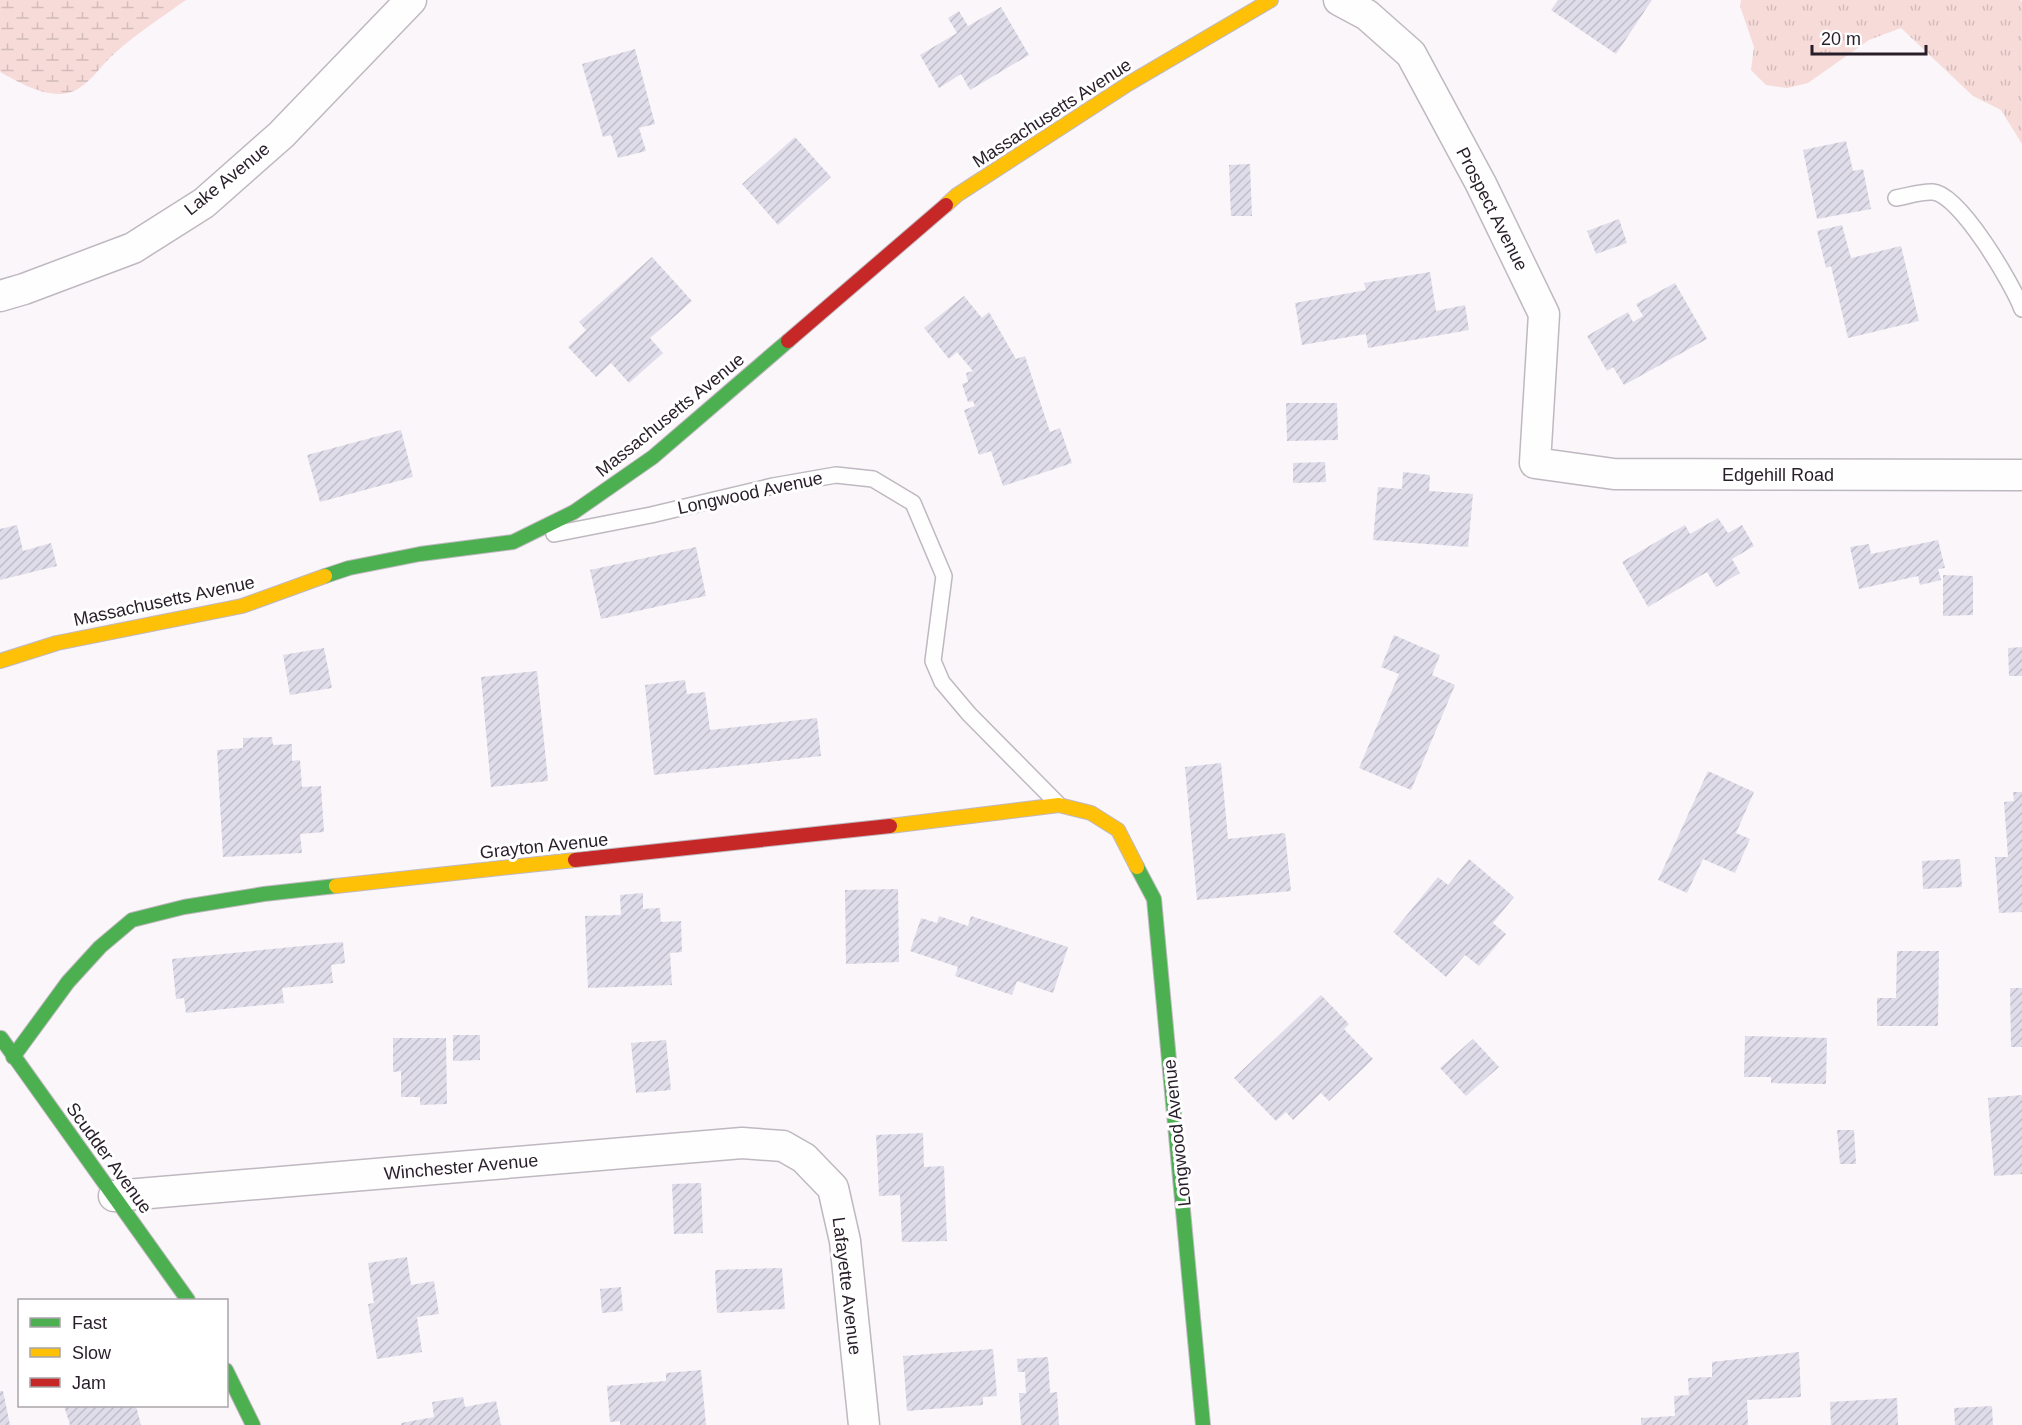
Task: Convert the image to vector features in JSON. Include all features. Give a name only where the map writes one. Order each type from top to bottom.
[{"type":"street","name":"Lake Avenue","points":[[0,296],[133,248],[204,203],[281,135],[411,0]]},
{"type":"street","name":"Massachusetts Avenue","points":[[0,661],[57,643],[242,606],[350,568],[420,554],[513,542],[574,512],[639,468],[957,195],[1128,84],[1271,0]]},
{"type":"street","name":"Prospect Avenue","points":[[1338,0],[1367,15],[1411,54],[1482,184],[1544,314],[1535,463]]},
{"type":"street","name":"Edgehill Road","points":[[1535,463],[1614,474],[2022,475]]},
{"type":"street","name":"Grayton Avenue","points":[[13,1057],[68,982],[100,946],[132,920],[163,912],[264,894],[926,822],[1059,805],[1091,813],[1118,830],[1127,847]]},
{"type":"street","name":"Longwood Avenue","points":[[1127,847],[1154,899],[1203,1425]]},
{"type":"street","name":"Scudder Avenue","points":[[0,1037],[187,1299]]},
{"type":"street","name":"Winchester Avenue","points":[[114,1196],[742,1143],[783,1146],[804,1158]]},
{"type":"street","name":"Lafayette Avenue","points":[[804,1158],[833,1188],[845,1241],[864,1425]]},
{"type":"street","points":[[228,1374],[253,1425]]},
{"type":"lane","points":[[1896,198],[1934,192],[1950,200],[1991,252],[2022,309]]},
{"type":"lane","name":"Longwood Avenue","points":[[513,542],[651,515],[783,484],[836,475],[873,479],[913,503],[932,543],[944,576],[933,661],[942,682],[969,714],[1059,805]]},
{"type":"green space","points":[[0,0],[186,0],[123,46],[80,88],[65,94],[55,94],[36,89],[0,72]]},
{"type":"green space","points":[[1741,0],[2020,0],[2022,2],[2022,144],[2001,110],[1973,96],[1901,28],[1869,40],[1808,83],[1787,88],[1766,85],[1751,70],[1754,47],[1740,6]]},
{"type":"building","points":[[1558,0],[1652,0],[1616,54],[1551,10]]},
{"type":"building","points":[[1001,7],[1029,55],[970,90],[961,74],[939,88],[920,55],[957,33],[948,18],[959,11],[968,26]]},
{"type":"building","points":[[635,49],[655,124],[639,128],[646,151],[618,158],[611,135],[603,137],[582,64]]},
{"type":"building","points":[[795,137],[831,177],[778,225],[742,184]]},
{"type":"building","points":[[1846,141],[1853,171],[1863,169],[1871,209],[1817,219],[1803,150]]},
{"type":"building","points":[[1250,164],[1252,216],[1231,216],[1229,165]]},
{"type":"building","points":[[1619,219],[1627,243],[1596,254],[1587,231]]},
{"type":"building","points":[[1842,225],[1851,258],[1901,246],[1919,321],[1848,338],[1831,266],[1826,268],[1817,231]]},
{"type":"building","points":[[652,257],[692,301],[650,338],[663,353],[629,383],[611,363],[596,377],[568,347],[586,330],[579,322]]},
{"type":"building","points":[[1430,272],[1436,311],[1465,305],[1469,330],[1368,348],[1366,334],[1302,345],[1295,303],[1366,290],[1364,283]]},
{"type":"building","points":[[1675,283],[1707,339],[1624,385],[1613,367],[1607,371],[1587,336],[1628,312],[1633,322],[1643,316],[1636,304]]},
{"type":"building","points":[[964,296],[982,318],[989,312],[1016,359],[1025,356],[1050,432],[1060,428],[1072,463],[1003,486],[991,451],[979,455],[964,410],[975,406],[973,401],[968,402],[962,384],[968,382],[966,373],[973,371],[957,352],[949,359],[924,328]]},
{"type":"building","points":[[1286,403],[1337,403],[1338,440],[1287,441]]},
{"type":"building","points":[[401,430],[413,477],[320,502],[307,455]]},
{"type":"building","points":[[1325,462],[1326,482],[1293,483],[1293,463]]},
{"type":"building","points":[[1403,472],[1430,475],[1429,491],[1473,494],[1468,547],[1373,540],[1378,487],[1402,489]]},
{"type":"building","points":[[1718,518],[1728,533],[1742,525],[1754,546],[1732,559],[1740,573],[1716,587],[1707,572],[1648,607],[1622,562],[1685,525],[1690,534]]},
{"type":"building","points":[[17,525],[23,551],[51,543],[57,566],[0,580],[0,529]]},
{"type":"building","points":[[1938,540],[1945,568],[1938,569],[1941,580],[1920,585],[1918,576],[1859,589],[1850,547],[1869,544],[1871,554]]},
{"type":"building","points":[[696,547],[706,596],[601,619],[590,570]]},
{"type":"building","points":[[1943,575],[1973,576],[1973,615],[1943,616]]},
{"type":"building","points":[[1394,635],[1440,655],[1432,675],[1455,685],[1411,790],[1359,768],[1399,674],[1381,667]]},
{"type":"building","points":[[2022,647],[2022,676],[2009,676],[2008,648]]},
{"type":"building","points":[[324,648],[332,688],[290,695],[283,655]]},
{"type":"building","points":[[537,671],[548,781],[491,787],[481,677]]},
{"type":"building","points":[[685,680],[687,694],[705,692],[710,730],[817,718],[821,756],[654,775],[645,685]]},
{"type":"building","points":[[272,737],[273,745],[292,744],[292,761],[300,760],[302,787],[321,786],[324,832],[300,834],[302,853],[223,857],[217,750],[243,748],[243,738]]},
{"type":"building","points":[[1221,763],[1228,839],[1285,833],[1291,891],[1197,900],[1185,767]]},
{"type":"building","points":[[1708,771],[1754,792],[1736,833],[1750,839],[1735,873],[1703,859],[1687,893],[1658,880]]},
{"type":"building","points":[[2013,792],[2022,792],[2022,912],[1999,913],[1995,857],[2008,857],[2004,802],[2014,801]]},
{"type":"building","points":[[1469,859],[1514,897],[1493,923],[1506,934],[1479,966],[1465,955],[1446,977],[1393,932],[1438,877],[1448,885]]},
{"type":"building","points":[[1960,859],[1962,887],[1923,889],[1922,861]]},
{"type":"building","points":[[898,889],[899,962],[846,964],[845,890]]},
{"type":"building","points":[[643,893],[643,909],[660,908],[661,922],[681,921],[682,952],[670,953],[672,985],[588,988],[585,916],[621,915],[620,895]]},
{"type":"building","points":[[939,916],[968,926],[971,916],[1068,947],[1053,993],[1017,981],[1012,995],[955,976],[958,967],[910,951],[921,918],[937,923]]},
{"type":"building","points":[[343,942],[345,963],[331,965],[333,983],[282,988],[284,1003],[186,1013],[184,998],[176,999],[172,959]]},
{"type":"building","points":[[1897,951],[1939,951],[1938,1026],[1877,1026],[1877,998],[1896,998]]},
{"type":"building","points":[[2010,988],[2022,988],[2022,1047],[2011,1047]]},
{"type":"building","points":[[1321,995],[1349,1024],[1344,1029],[1373,1059],[1329,1101],[1321,1093],[1293,1120],[1286,1112],[1276,1121],[1234,1078]]},
{"type":"building","points":[[453,1035],[480,1035],[480,1060],[453,1061]]},
{"type":"building","points":[[1745,1036],[1827,1038],[1826,1084],[1771,1083],[1771,1077],[1744,1077]]},
{"type":"building","points":[[393,1038],[446,1038],[447,1104],[420,1105],[420,1097],[401,1097],[401,1071],[393,1072]]},
{"type":"building","points":[[1473,1039],[1499,1067],[1466,1096],[1440,1068]]},
{"type":"building","points":[[666,1040],[671,1090],[636,1093],[631,1043]]},
{"type":"building","points":[[2022,1095],[2022,1174],[1994,1176],[1988,1098]]},
{"type":"building","points":[[1837,1130],[1854,1130],[1856,1164],[1840,1164]]},
{"type":"building","points":[[923,1133],[924,1167],[944,1166],[947,1241],[902,1242],[900,1195],[879,1196],[876,1135]]},
{"type":"building","points":[[701,1183],[703,1233],[674,1234],[672,1184]]},
{"type":"building","points":[[407,1257],[411,1285],[434,1281],[439,1314],[417,1317],[422,1352],[377,1359],[368,1304],[374,1303],[368,1263]]},
{"type":"building","points":[[782,1268],[785,1309],[717,1313],[715,1270]]},
{"type":"building","points":[[621,1287],[623,1311],[602,1313],[600,1289]]},
{"type":"building","points":[[993,1349],[997,1396],[983,1397],[983,1405],[907,1411],[903,1356]]},
{"type":"building","points":[[1799,1352],[1801,1397],[1747,1400],[1748,1425],[1641,1425],[1641,1418],[1675,1416],[1674,1396],[1689,1395],[1688,1378],[1712,1377],[1712,1362]]},
{"type":"building","points":[[1048,1357],[1050,1393],[1057,1392],[1059,1425],[1021,1425],[1019,1393],[1026,1393],[1025,1372],[1018,1372],[1017,1359]]},
{"type":"building","points":[[701,1370],[706,1425],[620,1425],[620,1421],[610,1422],[607,1386],[666,1381],[666,1373]]},
{"type":"building","points":[[0,1391],[3,1391],[10,1425],[0,1425]]},
{"type":"building","points":[[463,1397],[465,1407],[496,1401],[501,1425],[401,1425],[401,1423],[434,1417],[432,1402]]},
{"type":"building","points":[[1897,1398],[1898,1425],[1831,1425],[1830,1402]]},
{"type":"building","points":[[1992,1406],[1993,1425],[1955,1425],[1954,1408]]},
{"type":"building","points":[[64,1407],[136,1407],[141,1425],[70,1425]]},
{"type":"traffic: fast","points":[[325,576],[349,568],[420,554],[513,542],[574,512],[653,457],[788,341]]},
{"type":"traffic: fast","points":[[1137,867],[1154,899],[1203,1425]]},
{"type":"traffic: fast","points":[[13,1057],[68,982],[100,947],[132,920],[184,907],[264,894],[336,886]]},
{"type":"traffic: fast","points":[[1,1038],[187,1299]]},
{"type":"traffic: fast","points":[[228,1374],[253,1425]]},
{"type":"traffic: slow","points":[[946,205],[957,195],[1128,84],[1271,0]]},
{"type":"traffic: slow","points":[[0,661],[57,643],[242,606],[325,576]]},
{"type":"traffic: slow","points":[[890,826],[1059,805],[1091,813],[1118,830],[1137,867]]},
{"type":"traffic: slow","points":[[336,886],[575,860]]},
{"type":"traffic: jam","points":[[788,341],[946,205]]},
{"type":"traffic: jam","points":[[575,860],[890,826]]}]
